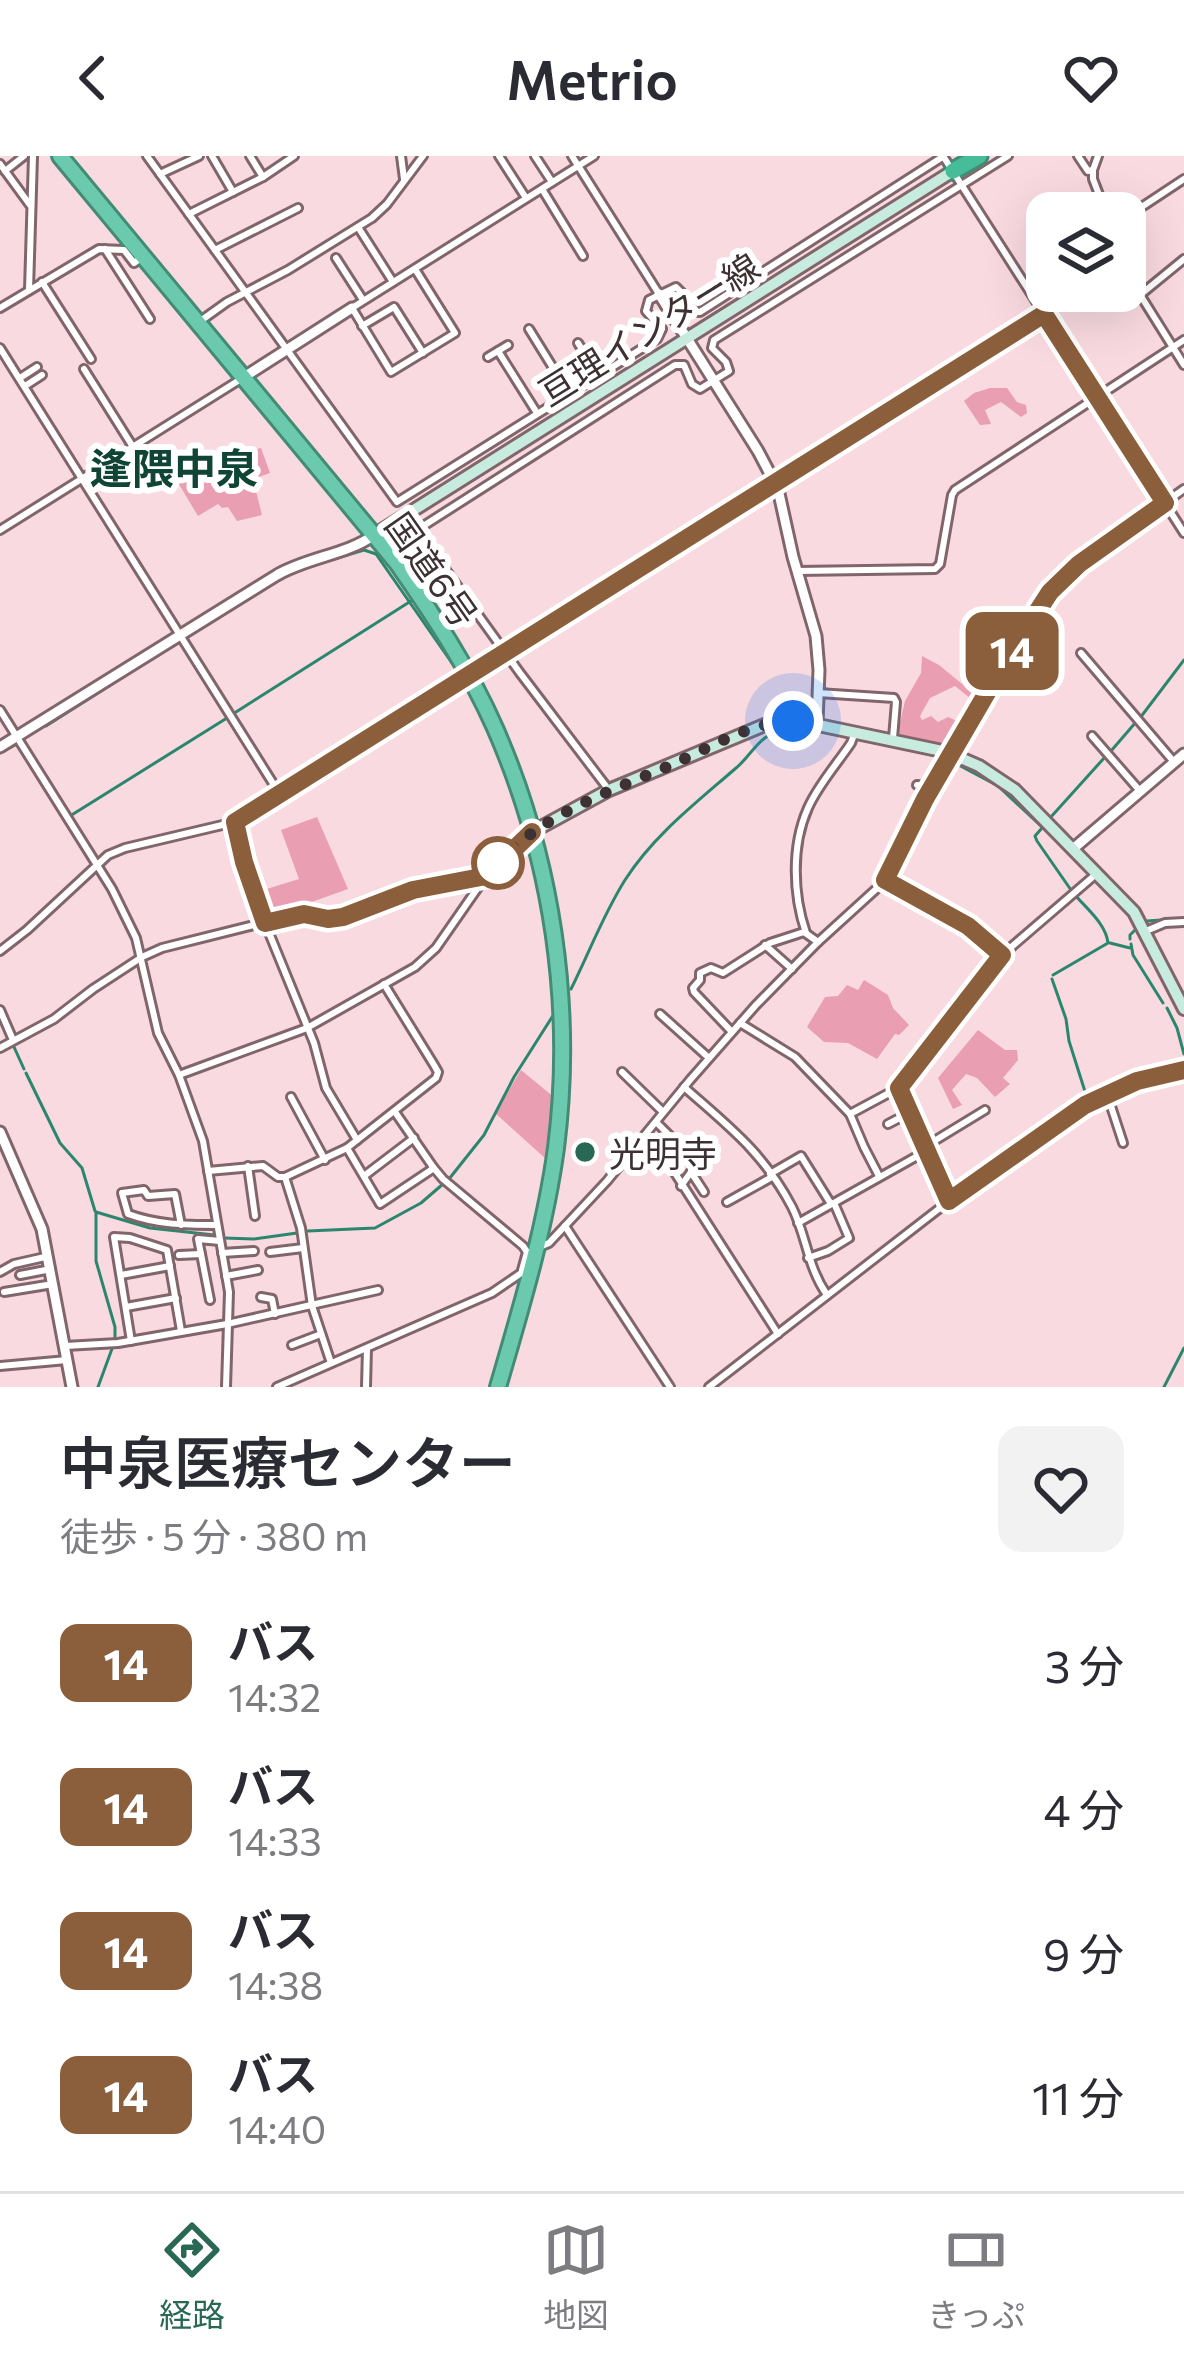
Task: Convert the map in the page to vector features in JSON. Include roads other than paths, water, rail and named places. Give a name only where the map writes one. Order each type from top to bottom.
[{"type":"highway","name":"国道6号","points":[[60,156],[374,535],[424,602],[469,675],[505,754],[532,832],[548,902],[561,999],[560,1110],[537,1248],[527,1270],[498,1387]]},
{"type":"highway","points":[[946,160],[977,156]]},
{"type":"main road","name":"亘理インター線","points":[[374,535],[687,339],[946,160]]},
{"type":"main road","points":[[532,832],[609,790],[784,721],[952,754],[1015,790],[1129,906],[1179,985],[1184,1009]]},
{"type":"street","points":[[24,156],[3,167],[31,206]]},
{"type":"street","points":[[29,290],[33,156]]},
{"type":"street","points":[[148,156],[397,502],[661,335],[662,329],[646,308],[649,300],[676,287],[689,311],[700,312],[946,160],[1184,532]]},
{"type":"street","points":[[160,174],[199,156]]},
{"type":"street","points":[[212,156],[233,192]]},
{"type":"street","points":[[250,156],[262,177]]},
{"type":"street","points":[[189,214],[294,156]]},
{"type":"street","points":[[401,156],[404,179]]},
{"type":"street","points":[[199,322],[358,227],[387,204],[423,156]]},
{"type":"street","points":[[500,156],[526,198]]},
{"type":"street","points":[[535,156],[552,182]]},
{"type":"street","points":[[572,156],[775,482],[816,635],[817,724]]},
{"type":"street","points":[[0,530],[594,156]]},
{"type":"street","points":[[609,790],[418,533],[420,526],[679,363],[697,388],[715,382],[729,368],[712,349],[713,340],[1008,156]]},
{"type":"street","points":[[1078,156],[1088,171],[1093,170]]},
{"type":"street","points":[[1098,156],[1093,170],[1098,192]]},
{"type":"street","points":[[1146,204],[1184,179]]},
{"type":"street","points":[[542,189],[583,256]]},
{"type":"street","points":[[215,250],[298,208]]},
{"type":"street","points":[[358,227],[393,282]]},
{"type":"street","points":[[105,249],[151,320]]},
{"type":"street","points":[[0,308],[82,257],[105,249],[124,250],[134,263],[144,256]]},
{"type":"street","points":[[336,258],[363,301]]},
{"type":"street","points":[[1146,290],[1184,259]]},
{"type":"street","points":[[352,308],[391,372],[455,333],[415,268]]},
{"type":"street","points":[[42,282],[91,359]]},
{"type":"street","points":[[1146,305],[1184,364]]},
{"type":"street","points":[[362,326],[394,307],[423,353]]},
{"type":"street","points":[[0,951],[108,855],[235,822],[1044,314]]},
{"type":"street","points":[[529,329],[568,393]]},
{"type":"street","points":[[796,571],[935,569],[956,490],[1184,340]]},
{"type":"street","points":[[578,344],[598,375]]},
{"type":"street","points":[[488,357],[508,345]]},
{"type":"street","points":[[0,348],[279,793]]},
{"type":"street","points":[[497,351],[537,413]]},
{"type":"street","points":[[21,382],[37,367]]},
{"type":"street","points":[[84,369],[133,447]]},
{"type":"street","points":[[21,382],[42,375]]},
{"type":"street","points":[[505,386],[516,380]]},
{"type":"street","points":[[537,1248],[549,1244],[566,1226],[740,1023],[885,880],[932,787],[1057,583],[1184,489]]},
{"type":"street","points":[[0,747],[296,564],[374,535]]},
{"type":"street","points":[[1082,653],[1174,762]]},
{"type":"street","points":[[967,665],[990,687]]},
{"type":"street","points":[[818,693],[894,698],[893,740]]},
{"type":"street","points":[[0,710],[130,922],[142,957],[152,1016],[197,1122],[208,1171],[230,1316],[226,1387]]},
{"type":"street","points":[[818,942],[806,933],[796,893],[799,850],[809,805],[855,733]]},
{"type":"street","points":[[1092,736],[1140,790]]},
{"type":"street","points":[[1074,848],[1184,754]]},
{"type":"street","points":[[917,785],[932,787]]},
{"type":"street","points":[[235,822],[244,862],[326,1088],[357,1140]]},
{"type":"street","points":[[179,1075],[307,1028],[416,967],[436,948],[486,876],[532,832]]},
{"type":"street","points":[[850,1114],[899,1088],[1002,955],[1098,873]]},
{"type":"street","points":[[0,1048],[54,1019],[105,980],[162,948],[304,914],[343,917],[413,890],[486,876]]},
{"type":"street","points":[[885,880],[968,926],[1002,955]]},
{"type":"street","points":[[1146,931],[1184,922]]},
{"type":"street","points":[[732,1032],[697,996],[693,988],[700,974],[707,968],[723,973],[765,945],[806,933]]},
{"type":"street","points":[[765,945],[792,969]]},
{"type":"street","points":[[208,1171],[263,1166],[285,1177],[347,1148],[436,1078],[438,1072],[384,984]]},
{"type":"street","points":[[0,1010],[13,1041]]},
{"type":"street","points":[[660,1014],[709,1058]]},
{"type":"street","points":[[740,1023],[796,1058],[850,1114],[880,1177]]},
{"type":"street","points":[[709,1387],[1052,1127],[1137,1081],[1184,1070]]},
{"type":"street","points":[[622,1072],[663,1112]]},
{"type":"street","points":[[685,1087],[752,1147],[798,1222],[808,1258],[827,1295]]},
{"type":"street","points":[[899,1088],[949,1201]]},
{"type":"street","points":[[1107,1094],[1124,1143]]},
{"type":"street","points":[[291,1097],[325,1160]]},
{"type":"street","points":[[798,1222],[986,1110]]},
{"type":"street","points":[[277,1387],[492,1293],[527,1270],[523,1246],[443,1179],[394,1112]]},
{"type":"street","points":[[889,1124],[911,1112]]},
{"type":"street","points":[[656,1122],[696,1165],[681,1186]]},
{"type":"street","points":[[0,1132],[42,1229],[72,1387]]},
{"type":"street","points":[[645,1135],[659,1148],[778,1334]]},
{"type":"street","points":[[364,1175],[414,1138]]},
{"type":"street","points":[[347,1148],[380,1204],[433,1167]]},
{"type":"street","points":[[727,1202],[801,1156],[833,1203],[849,1238],[808,1258]]},
{"type":"street","points":[[248,1166],[255,1216]]},
{"type":"street","points":[[691,1172],[704,1192]]},
{"type":"street","points":[[285,1177],[301,1228],[312,1306],[331,1364]]},
{"type":"street","points":[[181,1225],[175,1193],[122,1193],[128,1214],[160,1224],[181,1225],[217,1225]]},
{"type":"street","points":[[566,1226],[670,1387]]},
{"type":"street","points":[[131,1340],[114,1237],[167,1250],[181,1332]]},
{"type":"street","points":[[210,1300],[198,1239],[220,1241]]},
{"type":"street","points":[[269,1252],[304,1248]]},
{"type":"street","points":[[222,1253],[254,1251]]},
{"type":"street","points":[[179,1255],[201,1254]]},
{"type":"street","points":[[0,1271],[49,1257]]},
{"type":"street","points":[[120,1275],[170,1266]]},
{"type":"street","points":[[20,1275],[51,1269]]},
{"type":"street","points":[[226,1276],[258,1270]]},
{"type":"street","points":[[4,1292],[53,1284]]},
{"type":"street","points":[[65,1346],[227,1324],[378,1290]]},
{"type":"street","points":[[261,1297],[272,1299],[275,1314]]},
{"type":"street","points":[[125,1307],[176,1298]]},
{"type":"street","points":[[292,1345],[321,1334]]},
{"type":"street","points":[[366,1387],[367,1348]]},
{"type":"street","points":[[0,1366],[67,1360]]},
{"type":"waterway","points":[[964,196],[1039,313]]},
{"type":"waterway","points":[[1063,350],[1092,395]]},
{"type":"waterway","points":[[1097,403],[1160,501]]},
{"type":"waterway","points":[[304,568],[364,550],[376,554],[461,676]]},
{"type":"waterway","points":[[225,613],[279,579]]},
{"type":"waterway","points":[[236,712],[411,601]]},
{"type":"waterway","points":[[46,726],[175,644]]},
{"type":"waterway","points":[[1140,718],[1184,660]]},
{"type":"waterway","points":[[406,718],[424,707]]},
{"type":"waterway","points":[[70,816],[227,718]]},
{"type":"waterway","points":[[1111,751],[1136,722]]},
{"type":"waterway","points":[[571,989],[636,864],[759,743],[777,732],[795,729],[851,738]]},
{"type":"waterway","points":[[857,739],[889,745]]},
{"type":"waterway","points":[[0,753],[17,744]]},
{"type":"waterway","points":[[910,750],[945,758]]},
{"type":"waterway","points":[[1050,818],[1105,757]]},
{"type":"waterway","points":[[953,762],[998,786],[1042,827]]},
{"type":"waterway","points":[[191,835],[227,827]]},
{"type":"waterway","points":[[1042,828],[1035,836],[1037,841],[1071,890]]},
{"type":"waterway","points":[[1053,975],[1108,943],[1100,923],[1075,895]]},
{"type":"waterway","points":[[1147,921],[1161,920]]},
{"type":"waterway","points":[[1130,939],[1137,928]]},
{"type":"waterway","points":[[0,954],[22,937]]},
{"type":"waterway","points":[[1110,943],[1130,948]]},
{"type":"waterway","points":[[1131,944],[1163,1003]]},
{"type":"waterway","points":[[1052,979],[1088,1101]]},
{"type":"waterway","points":[[1167,1008],[1184,1054]]},
{"type":"waterway","points":[[449,1179],[484,1135],[554,1014]]},
{"type":"waterway","points":[[14,1047],[24,1069]]},
{"type":"waterway","points":[[26,1073],[60,1143],[82,1168],[95,1211]]},
{"type":"waterway","points":[[1044,1137],[1088,1109]]},
{"type":"waterway","points":[[308,1231],[375,1228],[421,1203],[443,1184]]},
{"type":"waterway","points":[[952,1203],[965,1193]]},
{"type":"waterway","points":[[837,1292],[948,1205]]},
{"type":"waterway","points":[[115,1340],[96,1261],[96,1212],[150,1228],[214,1235]]},
{"type":"waterway","points":[[224,1238],[297,1233]]},
{"type":"waterway","points":[[764,1348],[827,1300]]},
{"type":"waterway","points":[[98,1387],[113,1346]]},
{"type":"waterway","points":[[1164,1387],[1184,1348]]},
{"type":"waterway","points":[[714,1387],[760,1351]]},
{"type":"place","name":"光明寺","points":[[585,1152]]},
{"type":"district","name":"逢隈中泉","points":[[174,467]]}]
